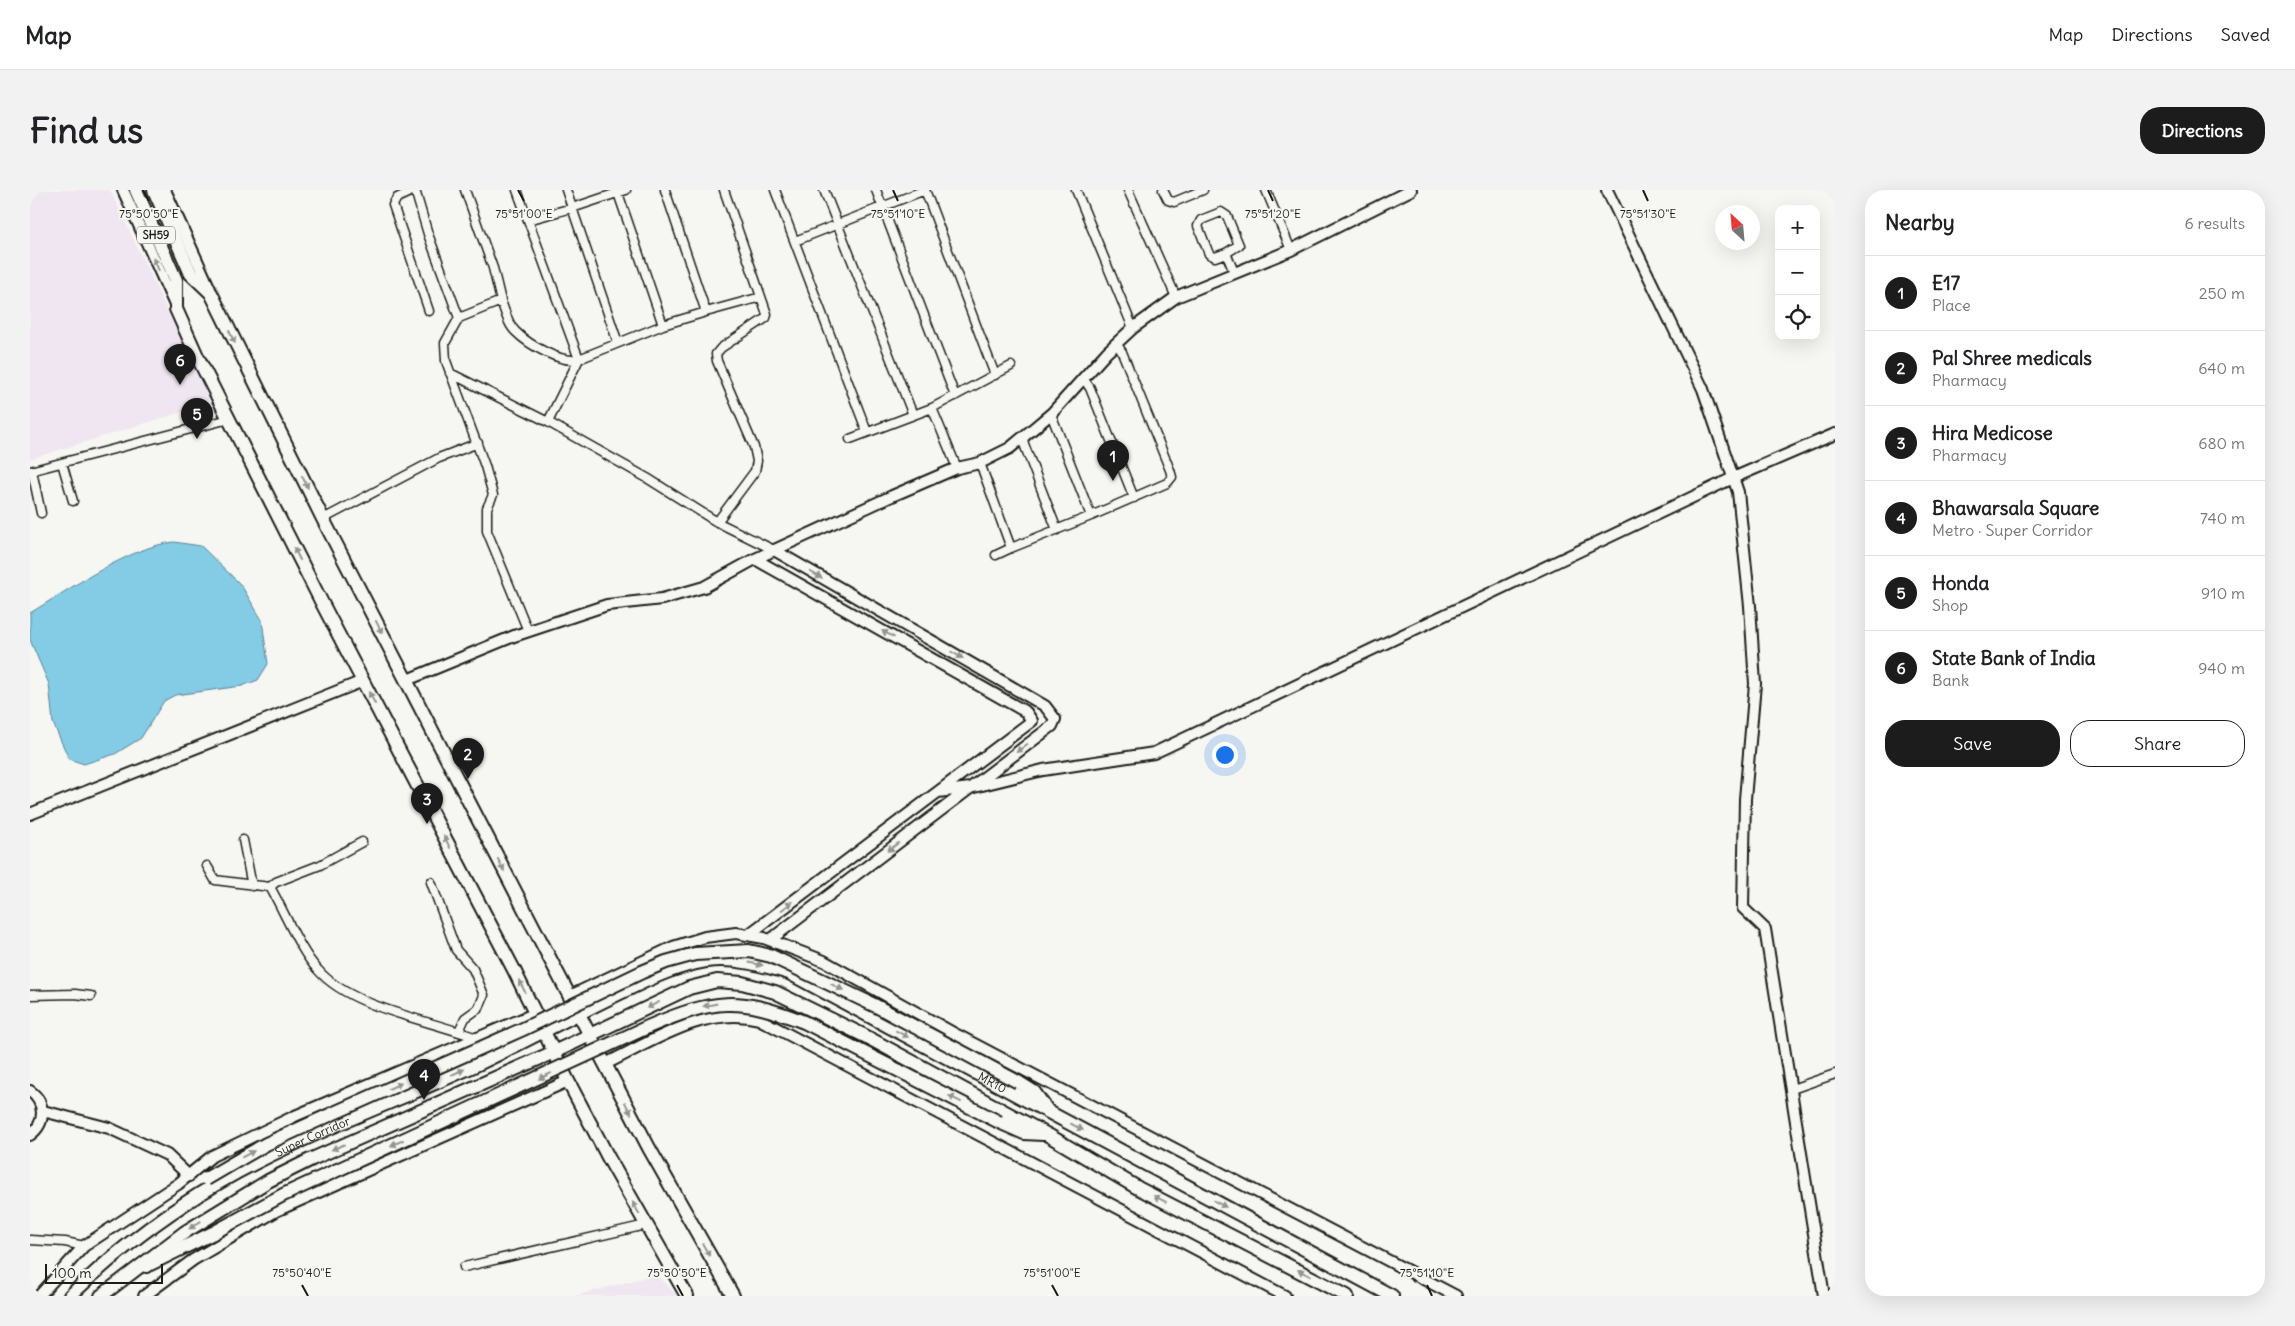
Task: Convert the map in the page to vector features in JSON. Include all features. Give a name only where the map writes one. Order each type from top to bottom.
[{"type":"main road","name":"SH59","points":[[136,190],[176,280],[176,309]]},
{"type":"main road","name":"SH59","points":[[154,190],[191,274],[212,293]]},
{"type":"main road","points":[[212,293],[323,519],[605,1064],[649,1148],[733,1296]]},
{"type":"main road","points":[[176,309],[197,356],[363,681],[536,1013],[568,1081],[687,1296]]},
{"type":"main road","points":[[126,1248],[161,1214],[206,1179],[266,1144],[522,1030],[642,972],[666,962],[694,954],[749,951],[771,956],[876,1006],[1018,1082],[1034,1092],[1048,1112]]},
{"type":"main road","name":"MR10","points":[[579,1013],[671,970],[707,961],[758,964],[789,973],[1392,1296]]},
{"type":"main road","name":"MR10","points":[[590,1035],[689,988],[717,981],[742,984],[775,992],[864,1036],[1048,1135],[1138,1188],[1347,1296]]},
{"type":"main road","points":[[128,1273],[170,1256],[283,1195],[650,1026],[689,1010],[716,1004],[744,1004],[774,1010],[804,1022],[999,1122],[1024,1133],[1048,1135]]},
{"type":"main road","name":"Super Corridor","points":[[70,1296],[126,1248],[199,1194],[248,1167],[481,1062],[579,1013]]},
{"type":"main road","name":"Super Corridor","points":[[101,1296],[128,1273],[184,1232],[268,1181],[312,1159],[590,1035]]},
{"type":"street","points":[[123,190],[176,309]]},
{"type":"street","points":[[165,190],[212,293]]},
{"type":"street","points":[[429,311],[392,205],[398,198],[414,190],[459,318]]},
{"type":"street","points":[[465,190],[511,326],[529,342],[561,359],[570,361],[578,359],[663,325],[761,297]]},
{"type":"street","points":[[517,190],[578,359],[548,422]]},
{"type":"street","points":[[566,190],[618,343]]},
{"type":"street","points":[[528,220],[626,190]]},
{"type":"street","points":[[666,190],[706,312]]},
{"type":"street","points":[[717,522],[756,471],[757,460],[754,447],[717,361],[716,354],[721,348],[766,318],[767,314],[724,190]]},
{"type":"street","points":[[775,190],[867,432]]},
{"type":"street","points":[[824,190],[912,415]]},
{"type":"street","points":[[876,190],[955,396]]},
{"type":"street","points":[[795,241],[925,190],[995,375]]},
{"type":"street","points":[[1076,190],[1133,328]]},
{"type":"street","points":[[1128,190],[1176,297]]},
{"type":"street","points":[[1163,190],[1168,200],[1174,202],[1203,190]]},
{"type":"street","points":[[1266,190],[1291,250]]},
{"type":"street","points":[[407,680],[528,631],[607,605],[662,599],[704,587],[774,550],[957,468],[980,463],[1010,448],[1024,438],[1051,414],[1116,343],[1133,328],[1176,297],[1291,250],[1411,190]]},
{"type":"street","points":[[1607,190],[1703,390],[1738,492],[1748,586],[1755,684],[1745,799],[1743,908],[1765,929],[1824,1296]]},
{"type":"street","points":[[617,192],[663,325]]},
{"type":"street","points":[[1221,212],[1227,216],[1239,245],[1226,253],[1214,257],[1209,254],[1198,226],[1201,220],[1221,212]]},
{"type":"street","points":[[1226,253],[1234,272]]},
{"type":"street","points":[[501,301],[459,318],[445,343],[446,361],[478,443],[493,495],[487,508],[487,531],[528,631]]},
{"type":"street","points":[[996,555],[1167,484],[1172,477],[1122,352],[1116,343]]},
{"type":"street","points":[[850,439],[932,408],[1011,366]]},
{"type":"street","points":[[450,373],[548,422],[647,478],[717,522],[774,550],[1045,706],[1055,719],[1052,726],[770,940]]},
{"type":"street","points":[[1083,378],[1090,388],[1134,498]]},
{"type":"street","points":[[932,408],[957,468]]},
{"type":"street","points":[[1051,414],[1091,516]]},
{"type":"street","points":[[41,513],[31,471],[229,419]]},
{"type":"street","points":[[938,792],[970,788],[1043,770],[1154,753],[1733,478],[1835,434]]},
{"type":"street","points":[[1024,438],[1057,530]]},
{"type":"street","points":[[323,519],[439,458],[478,443]]},
{"type":"street","points":[[62,463],[73,501]]},
{"type":"street","points":[[980,463],[1011,548]]},
{"type":"street","points":[[748,935],[1032,721],[1026,712],[755,559]]},
{"type":"street","points":[[30,814],[363,681]]},
{"type":"street","points":[[242,840],[252,886]]},
{"type":"street","points":[[207,866],[215,880],[270,887],[276,882],[320,866],[362,842]]},
{"type":"street","points":[[431,882],[456,950],[473,969],[484,995],[479,1008],[465,1018],[459,1031]]},
{"type":"street","points":[[270,887],[309,958],[328,981],[345,992],[413,1019],[459,1031],[479,1039]]},
{"type":"street","points":[[570,996],[674,947],[705,937],[736,933],[770,940],[824,961],[968,1041],[1456,1296]]},
{"type":"street","points":[[30,995],[75,994],[91,996]]},
{"type":"street","points":[[40,1296],[84,1246],[189,1176],[212,1156],[294,1116],[479,1039],[536,1013]]},
{"type":"street","points":[[605,1064],[702,1019],[730,1015],[759,1019],[1285,1296]]},
{"type":"street","points":[[1792,1089],[1835,1074]]},
{"type":"street","points":[[144,1296],[193,1260],[276,1210],[568,1081]]},
{"type":"street","points":[[30,1091],[41,1103],[43,1112],[38,1128],[30,1135]]},
{"type":"street","points":[[43,1112],[109,1128],[167,1155],[189,1176]]},
{"type":"street","points":[[464,1267],[646,1225]]},
{"type":"street","points":[[30,1240],[65,1242],[84,1246]]},
{"type":"shaded area","points":[[30,190],[110,190],[211,403],[30,459]]},
{"type":"shaded area","points":[[657,1274],[677,1296],[575,1296]]},
{"type":"water","points":[[174,542],[201,546],[241,585],[262,620],[268,664],[258,680],[242,686],[175,695],[164,701],[141,738],[115,754],[84,764],[69,759],[53,723],[49,684],[30,640],[30,613],[81,581],[120,560],[157,545]]},
{"type":"place","name":"State Bank of India","points":[[180,385]]},
{"type":"place","name":"Honda","points":[[197,439]]},
{"type":"place","name":"E17","points":[[1113,481]]},
{"type":"place","name":"Pal Shree medicals","points":[[468,779]]},
{"type":"place","name":"Hira Medicose","points":[[427,824]]},
{"type":"place","name":"Bhawarsala Square","points":[[424,1100]]}]
